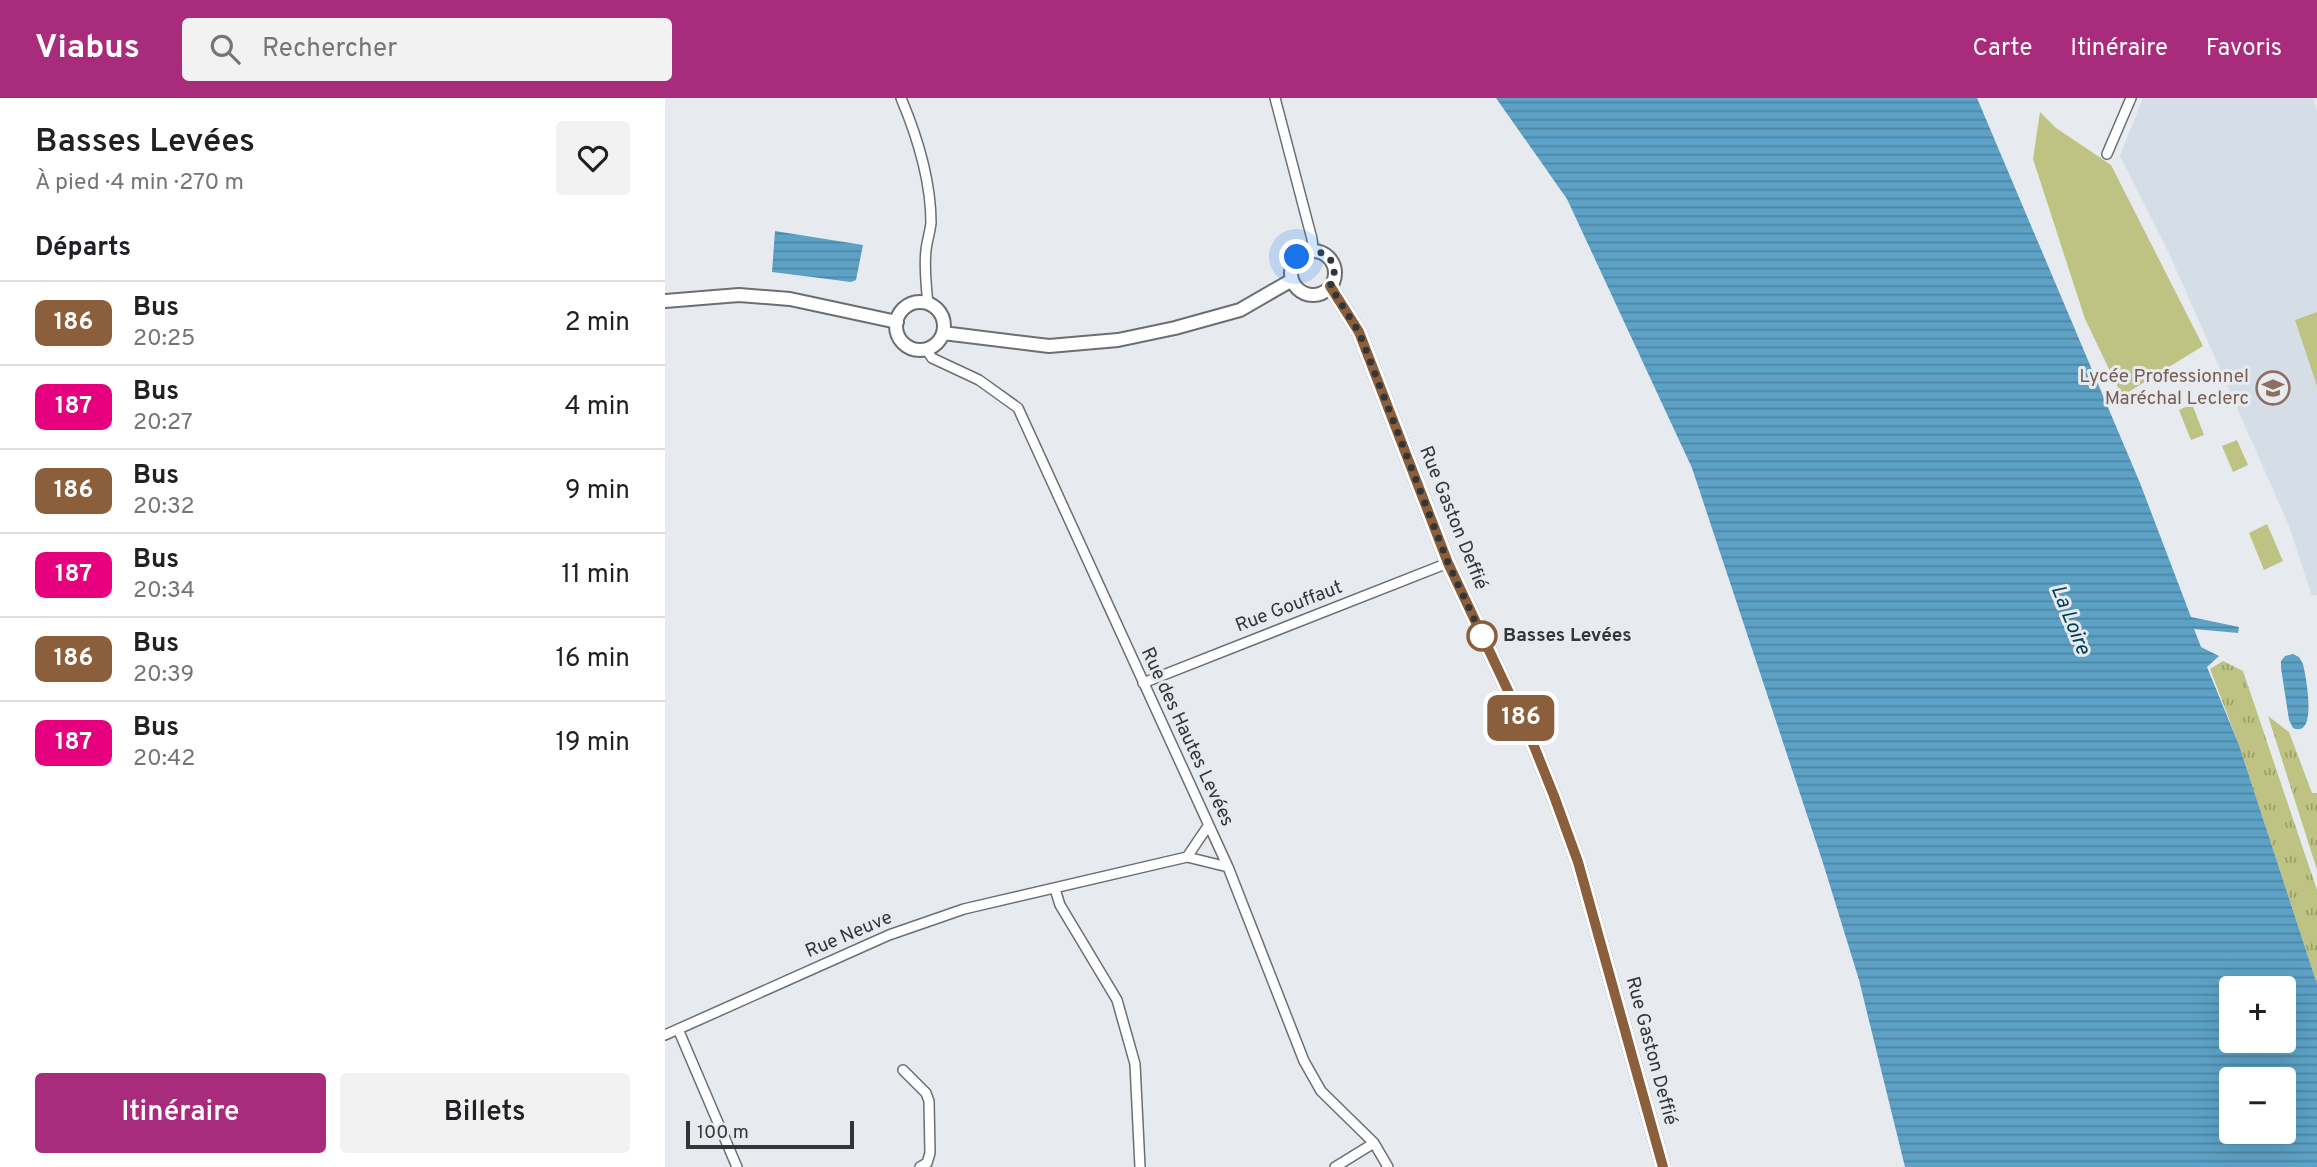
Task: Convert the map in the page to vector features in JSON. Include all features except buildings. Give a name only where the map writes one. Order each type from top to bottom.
[{"type":"main road","points":[[1313,251],[1324,254],[1332,262],[1335,275],[1330,286],[1321,293],[1311,295],[1300,290],[1292,280],[1291,270],[1295,260],[1303,253],[1313,251]]},
{"type":"main road","points":[[943,333],[1049,346],[1118,340],[1240,310],[1292,280]]},
{"type":"main road","name":"Rue Gaston Deffié","points":[[1330,286],[1359,332],[1448,563],[1534,746],[1578,862],[1663,1167]]},
{"type":"main road","points":[[665,301],[739,295],[790,299],[897,322]]},
{"type":"main road","points":[[915,303],[928,304],[940,312],[943,318],[943,333],[937,343],[926,349],[911,348],[904,344],[897,330],[897,322],[908,306],[915,303]]},
{"type":"street","points":[[901,98],[910,119],[928,185],[931,225],[925,271],[928,304]]},
{"type":"street","points":[[1275,98],[1313,251]]},
{"type":"street","points":[[2107,154],[2131,98]]},
{"type":"street","name":"Rue des Hautes Levées","points":[[926,349],[932,358],[979,380],[1018,408],[1228,867],[1304,1062],[1321,1091],[1374,1143],[1388,1167]]},
{"type":"street","name":"Rue Gouffaut","points":[[1143,683],[1448,563]]},
{"type":"street","points":[[1208,826],[1187,856],[1228,867]]},
{"type":"street","name":"Rue Neuve","points":[[665,1035],[889,935],[964,909],[1187,856]]},
{"type":"street","points":[[1055,889],[1060,905],[1117,1000],[1135,1064],[1140,1167]]},
{"type":"street","points":[[678,1029],[737,1167]]},
{"type":"street","points":[[903,1070],[926,1094],[929,1101],[930,1153],[927,1163],[920,1167]]},
{"type":"street","points":[[1335,1167],[1374,1143]]},
{"type":"shaded area","name":"Lycée Professionnel Maréchal Leclerc","points":[[2143,98],[2313,98],[2317,112],[2317,595],[2312,596],[2289,526],[2168,251],[2120,156]]},
{"type":"green space","points":[[2040,112],[2056,128],[2111,165],[2203,346],[2122,396],[2085,319],[2033,159]]},
{"type":"green space","points":[[2317,312],[2317,386],[2295,320]]},
{"type":"green space","points":[[2192,404],[2204,435],[2191,440],[2179,410]]},
{"type":"green space","points":[[2237,440],[2248,465],[2233,472],[2222,446]]},
{"type":"green space","points":[[2267,524],[2283,561],[2264,570],[2249,533]]},
{"type":"green space","points":[[2223,661],[2243,671],[2317,890],[2317,984],[2239,745],[2210,669]]},
{"type":"green space","points":[[2268,716],[2289,732],[2312,793],[2317,793],[2317,870]]},
{"type":"water","name":"La Loire","points":[[1496,98],[1977,98],[2140,483],[2191,617],[2239,627],[2238,633],[2194,629],[2201,647],[2219,656],[2207,667],[2239,745],[2317,984],[2317,1167],[1905,1167],[1859,980],[1692,468],[1567,199]]},
{"type":"water","points":[[775,231],[863,245],[856,280],[851,282],[772,272]]},
{"type":"water","points":[[2293,654],[2299,657],[2303,664],[2308,694],[2308,717],[2300,729],[2293,728],[2289,720],[2281,668],[2281,661],[2285,656]]},
{"type":"bus line","name":"186","points":[[1330,286],[1359,332],[1448,563],[1534,746],[1554,796],[1578,862],[1663,1167]]},
{"type":"place","name":"Lycée Professionnel Maréchal Leclerc","points":[[2273,388]]},
{"type":"place","name":"Basses Levées","points":[[1482,636]]},
{"type":"route","points":[[1297,257],[1313,251],[1324,254],[1332,262],[1335,275],[1330,286],[1359,332],[1448,563],[1483,638],[1482,636]]}]
